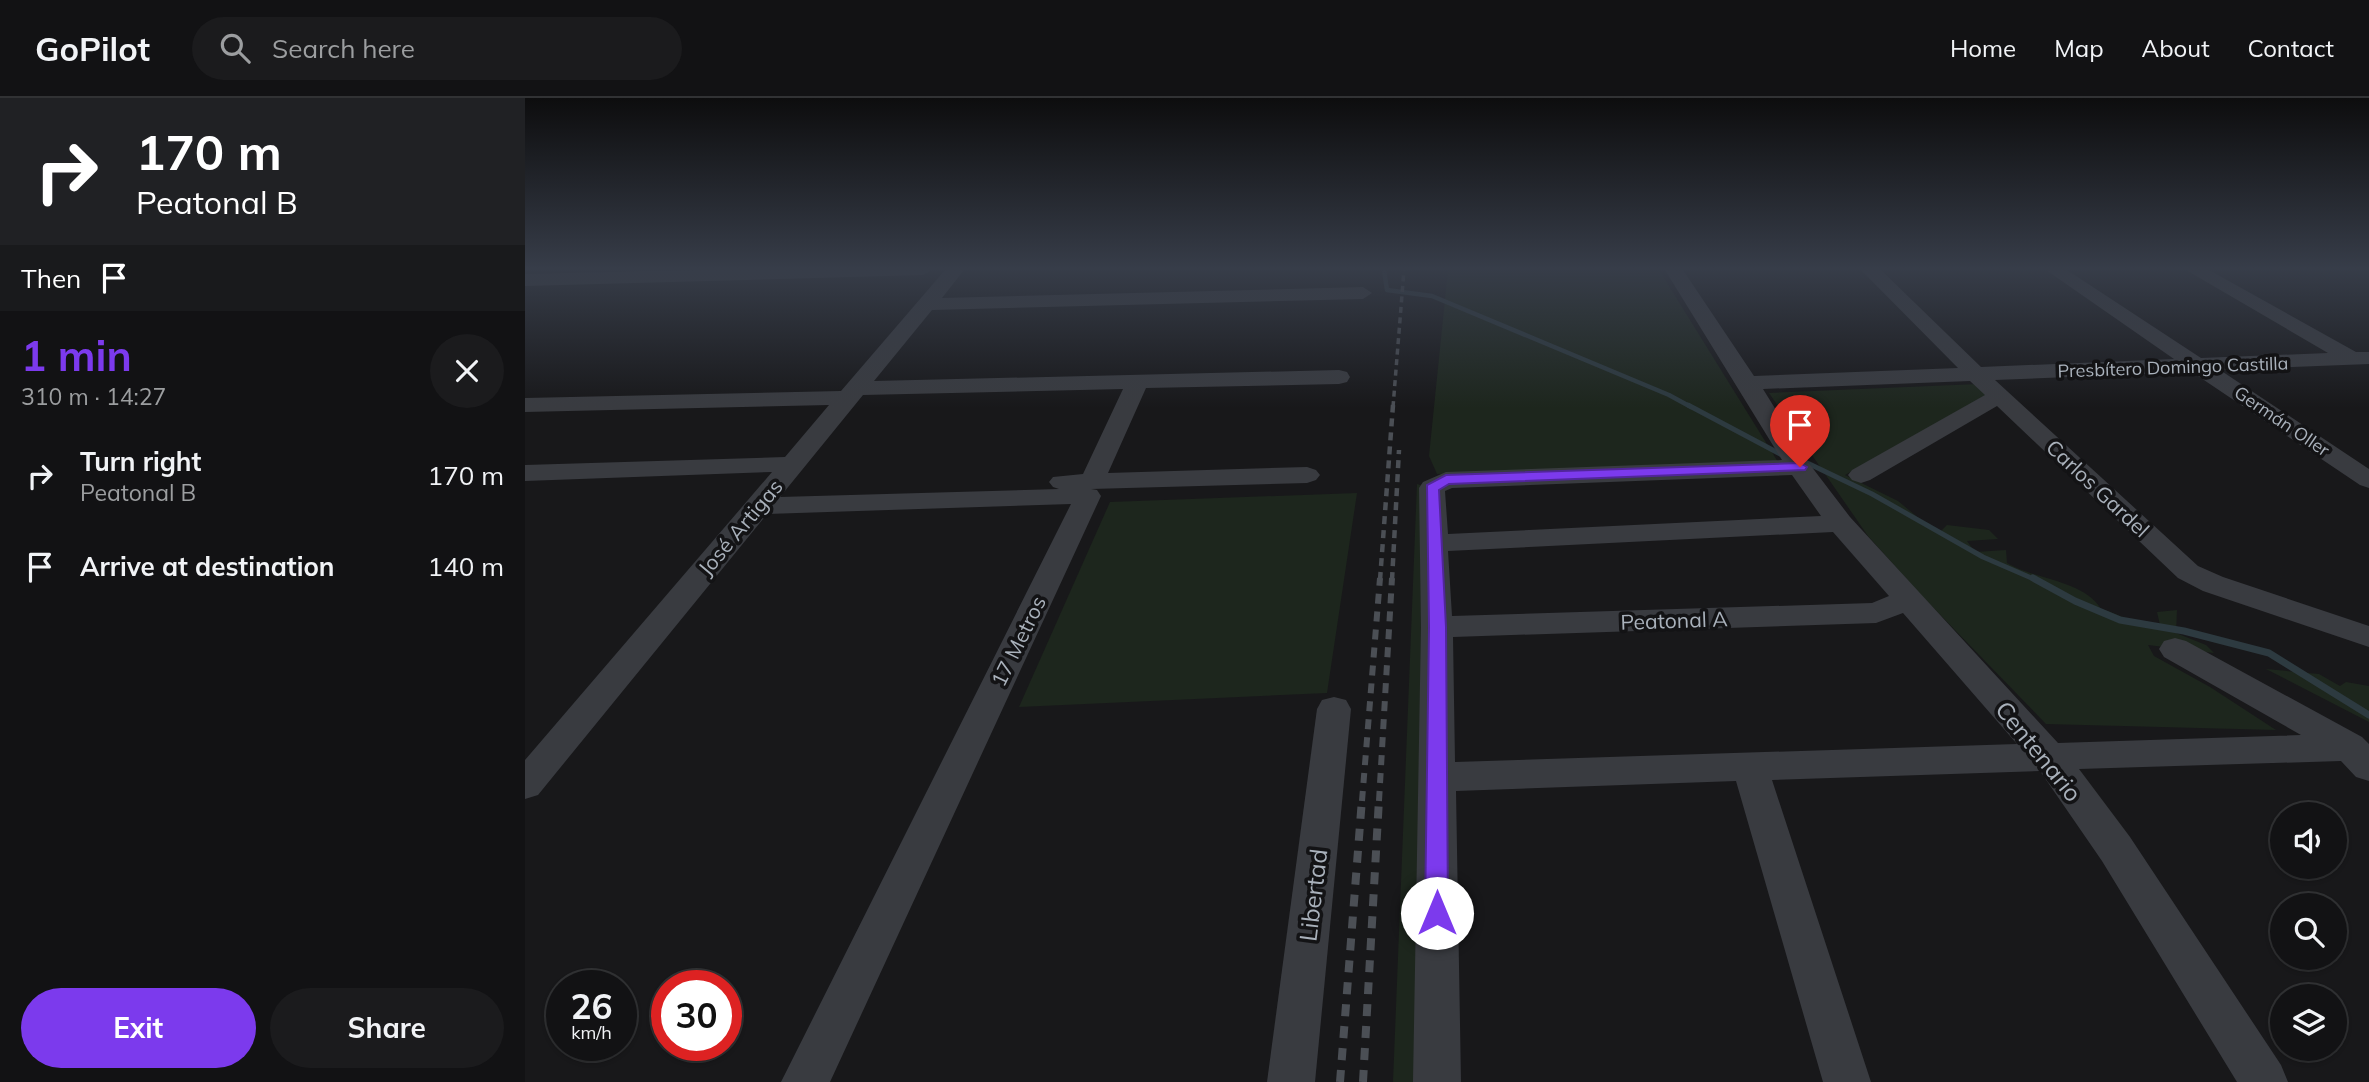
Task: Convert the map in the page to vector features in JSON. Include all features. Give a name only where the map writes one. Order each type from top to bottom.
[{"type":"street","name":"José Artigas","points":[[525,785],[916,316]]},
{"type":"street","name":"Centenario","points":[[1704,316],[1794,458],[1840,523],[2050,758],[2116,849],[2264,1082]]},
{"type":"street","name":"Carlos Gardel","points":[[1917,316],[2189,572],[2213,584],[2369,636]]},
{"type":"street","name":"Germán Oller","points":[[2124,316],[2369,480]]},
{"type":"street","points":[[2280,316],[2364,361]]},
{"type":"street","name":"Presbítero Domingo Castilla","points":[[1748,383],[2364,361]]},
{"type":"street","points":[[525,405],[1138,381],[1339,377]]},
{"type":"street","points":[[1092,481],[1138,381]]},
{"type":"street","points":[[1861,475],[1983,403],[2001,397]]},
{"type":"street","points":[[1437,1082],[1437,627],[1432,488],[1446,480],[1794,458]]},
{"type":"street","points":[[525,473],[793,464]]},
{"type":"street","points":[[765,498],[1092,481],[1307,475]]},
{"type":"street","name":"17 Metros","points":[[765,498],[1088,496],[805,1082]]},
{"type":"street","points":[[1436,543],[1840,523]]},
{"type":"street","name":"Peatonal A","points":[[1437,627],[1876,613],[1907,600]]},
{"type":"street","points":[[2175,649],[2363,757]]},
{"type":"street","name":"Libertad","points":[[1291,1082],[1334,709]]},
{"type":"street","points":[[1437,777],[2050,758],[2363,757]]},
{"type":"street","points":[[1750,767],[1847,1082]]},
{"type":"shaded area","points":[[1443,316],[1687,316],[1778,462],[1437,474],[1429,456]]},
{"type":"shaded area","points":[[1978,384],[1988,394],[1845,475],[1898,501],[1938,534],[1947,525],[1989,530],[1998,539],[1967,541],[1975,552],[2006,550],[2007,563],[2071,586],[2093,599],[2101,609],[2151,625],[2160,625],[2157,612],[2177,610],[2176,633],[2206,645],[2214,653],[2148,645],[2154,656],[2210,687],[2276,730],[2046,724],[1868,536],[1769,393]]},
{"type":"shaded area","points":[[1417,484],[1423,486],[1419,1082],[1393,1082]]},
{"type":"shaded area","points":[[1357,493],[1327,693],[1019,707],[1110,502]]},
{"type":"shaded area","points":[[2266,669],[2319,674],[2340,686],[2346,682],[2369,686],[2369,722]]},
{"type":"waterway","points":[[1480,316],[1669,395],[1691,407]]},
{"type":"waterway","points":[[1688,405],[1784,456]]},
{"type":"waterway","points":[[1801,460],[1872,494],[1983,557],[2036,580]]},
{"type":"waterway","points":[[2033,578],[2075,601],[2120,620],[2184,631],[2269,653],[2369,715]]},
{"type":"railway","points":[[1393,407],[1400,316]]},
{"type":"railway","points":[[1380,580],[1393,405]]},
{"type":"railway","points":[[1392,580],[1399,450]]},
{"type":"railway","points":[[1362,801],[1380,578]]},
{"type":"railway","points":[[1379,801],[1392,578]]},
{"type":"railway","points":[[1340,1082],[1362,799]]},
{"type":"railway","points":[[1363,1082],[1379,799]]},
{"type":"route","points":[[1437,913],[1437,627],[1432,488],[1446,480],[1800,467]]}]
